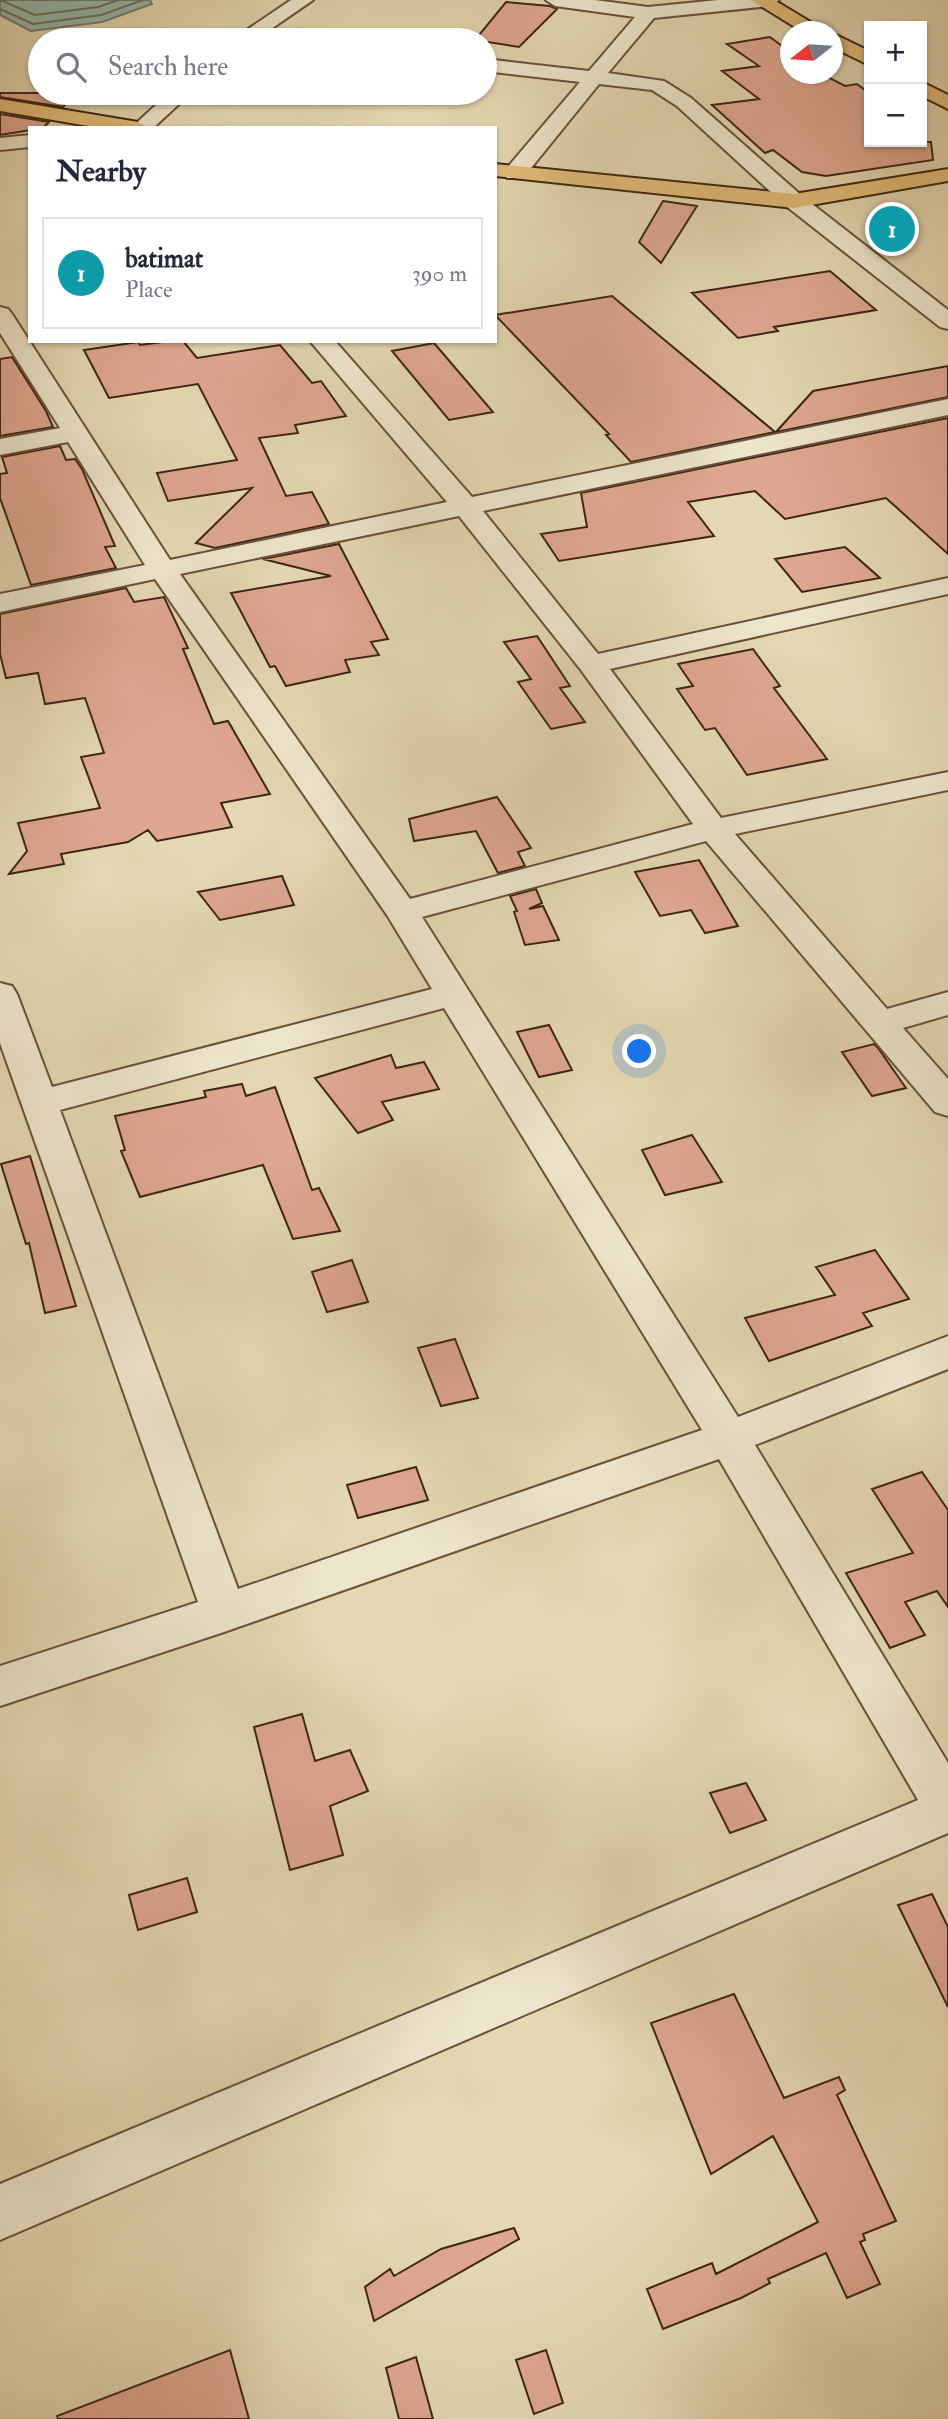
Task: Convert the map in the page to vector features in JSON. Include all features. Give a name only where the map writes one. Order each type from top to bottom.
[{"type":"main road","points":[[764,0],[799,21]]},
{"type":"main road","points":[[843,45],[864,56]]},
{"type":"main road","points":[[927,91],[948,103]]},
{"type":"main road","points":[[0,105],[127,126]]},
{"type":"main road","points":[[505,172],[794,201],[948,175]]},
{"type":"street","points":[[261,28],[304,0]]},
{"type":"street","points":[[555,0],[648,13],[764,0]]},
{"type":"street","points":[[505,172],[597,75],[648,13]]},
{"type":"street","points":[[497,66],[597,75],[657,85],[684,102],[794,201],[948,322]]},
{"type":"street","points":[[141,126],[167,105]]},
{"type":"street","points":[[0,144],[28,141]]},
{"type":"street","points":[[0,2212],[948,1808],[729,1438],[402,912],[162,569],[10,327]]},
{"type":"street","points":[[324,343],[464,506],[591,664],[713,829],[882,1022],[948,1103]]},
{"type":"street","points":[[0,603],[948,407]]},
{"type":"street","points":[[0,447],[76,433]]},
{"type":"street","points":[[591,664],[948,586]]},
{"type":"street","points":[[402,912],[713,829],[948,782]]},
{"type":"street","points":[[41,1102],[452,995]]},
{"type":"street","points":[[882,1022],[948,1003]]},
{"type":"street","points":[[3,1010],[41,1102],[224,1612]]},
{"type":"street","points":[[0,1686],[729,1438],[948,1352]]},
{"type":"water","points":[[0,0],[150,0],[152,4],[102,22],[55,28],[28,29],[0,15]]},
{"type":"building","points":[[506,2],[557,9],[519,47],[497,44],[497,28],[485,28]]},
{"type":"building","points":[[770,37],[780,44],[780,84],[857,84],[864,89],[864,147],[927,147],[927,142],[931,142],[933,160],[826,176],[802,172],[773,150],[765,153],[712,105],[759,99],[722,71],[759,66],[727,44]]},
{"type":"building","points":[[0,93],[28,93],[28,101],[0,97]]},
{"type":"building","points":[[0,114],[49,122],[45,126],[28,126],[28,130],[0,135]]},
{"type":"building","points":[[663,201],[697,206],[661,263],[639,242]]},
{"type":"building","points":[[830,271],[876,310],[774,327],[778,331],[738,338],[692,293]]},
{"type":"building","points":[[612,296],[775,432],[631,462],[606,435],[609,434],[497,315]]},
{"type":"building","points":[[131,343],[185,343],[197,358],[280,345],[312,383],[321,381],[346,416],[295,425],[298,433],[259,438],[286,496],[312,492],[329,524],[215,548],[196,543],[252,488],[168,501],[157,473],[237,460],[198,384],[109,398],[84,350]]},
{"type":"building","points":[[434,343],[493,412],[449,420],[392,351]]},
{"type":"building","points":[[12,357],[53,427],[0,436],[0,359]]},
{"type":"building","points":[[948,366],[948,397],[776,432],[813,391]]},
{"type":"building","points":[[948,418],[948,554],[886,498],[785,519],[755,491],[688,502],[714,536],[559,561],[541,534],[587,527],[581,493]]},
{"type":"building","points":[[60,446],[66,460],[75,459],[82,469],[115,546],[105,547],[116,568],[31,585],[0,498],[0,474],[7,473],[2,457]]},
{"type":"building","points":[[339,544],[388,639],[371,642],[379,655],[345,660],[350,672],[286,686],[275,666],[270,667],[231,593],[331,576],[263,559]]},
{"type":"building","points":[[845,547],[880,578],[802,592],[775,559]]},
{"type":"building","points":[[126,588],[134,602],[164,597],[188,648],[183,649],[214,724],[228,721],[270,794],[221,803],[232,827],[157,841],[148,830],[128,842],[61,854],[64,864],[9,874],[27,851],[18,823],[100,808],[81,757],[104,753],[85,698],[45,704],[38,673],[6,678],[0,654],[0,614]]},
{"type":"building","points":[[537,636],[570,686],[560,688],[585,722],[551,729],[518,682],[531,679],[504,642]]},
{"type":"building","points":[[753,649],[780,686],[774,688],[827,759],[747,775],[715,728],[705,730],[677,689],[693,686],[678,664]]},
{"type":"building","points":[[497,797],[531,848],[518,852],[525,866],[498,873],[476,831],[414,841],[409,819]]},
{"type":"building","points":[[699,860],[738,926],[705,933],[691,910],[660,916],[635,872]]},
{"type":"building","points":[[282,876],[294,905],[220,920],[198,892]]},
{"type":"building","points":[[536,889],[542,903],[529,909],[543,906],[559,940],[525,945],[514,912],[517,911],[510,896]]},
{"type":"building","points":[[549,1025],[572,1070],[539,1077],[517,1032]]},
{"type":"building","points":[[874,1044],[906,1088],[872,1096],[842,1052]]},
{"type":"building","points":[[391,1055],[396,1068],[424,1062],[439,1089],[382,1102],[393,1120],[358,1133],[315,1078]]},
{"type":"building","points":[[242,1084],[246,1096],[275,1087],[312,1190],[319,1188],[340,1231],[293,1239],[263,1165],[140,1197],[121,1151],[125,1150],[115,1116],[206,1097],[204,1091]]},
{"type":"building","points":[[692,1135],[722,1182],[665,1195],[642,1150]]},
{"type":"building","points":[[30,1156],[76,1306],[45,1313],[29,1243],[26,1244],[1,1164]]},
{"type":"building","points":[[875,1250],[909,1299],[863,1313],[872,1326],[769,1361],[745,1318],[835,1295],[816,1267]]},
{"type":"building","points":[[352,1260],[368,1302],[327,1312],[312,1272]]},
{"type":"building","points":[[455,1339],[478,1398],[441,1406],[418,1348]]},
{"type":"building","points":[[416,1467],[428,1500],[358,1518],[347,1485]]},
{"type":"building","points":[[922,1472],[948,1510],[948,1607],[937,1591],[905,1602],[925,1635],[890,1648],[846,1573],[913,1553],[872,1489]]},
{"type":"building","points":[[302,1714],[315,1761],[350,1750],[368,1791],[330,1806],[343,1855],[290,1870],[254,1727]]},
{"type":"building","points":[[746,1783],[766,1820],[730,1833],[710,1793]]},
{"type":"building","points":[[187,1878],[197,1912],[138,1930],[129,1895]]},
{"type":"building","points":[[932,1894],[948,1927],[948,2007],[898,1905]]},
{"type":"building","points":[[734,1994],[784,2098],[839,2077],[845,2090],[837,2095],[896,2221],[863,2234],[865,2240],[860,2242],[880,2284],[847,2298],[826,2253],[768,2279],[770,2283],[741,2298],[663,2329],[647,2289],[712,2263],[716,2274],[818,2222],[773,2136],[711,2174],[651,2023]]},
{"type":"building","points":[[514,2228],[519,2239],[374,2321],[365,2287],[390,2269],[394,2276],[441,2249]]},
{"type":"building","points":[[230,2350],[249,2419],[58,2419],[57,2416]]},
{"type":"building","points":[[546,2350],[563,2403],[534,2414],[516,2360]]},
{"type":"building","points":[[416,2357],[433,2419],[399,2419],[386,2368]]},
{"type":"place","name":"batimat","points":[[892,229]]}]
